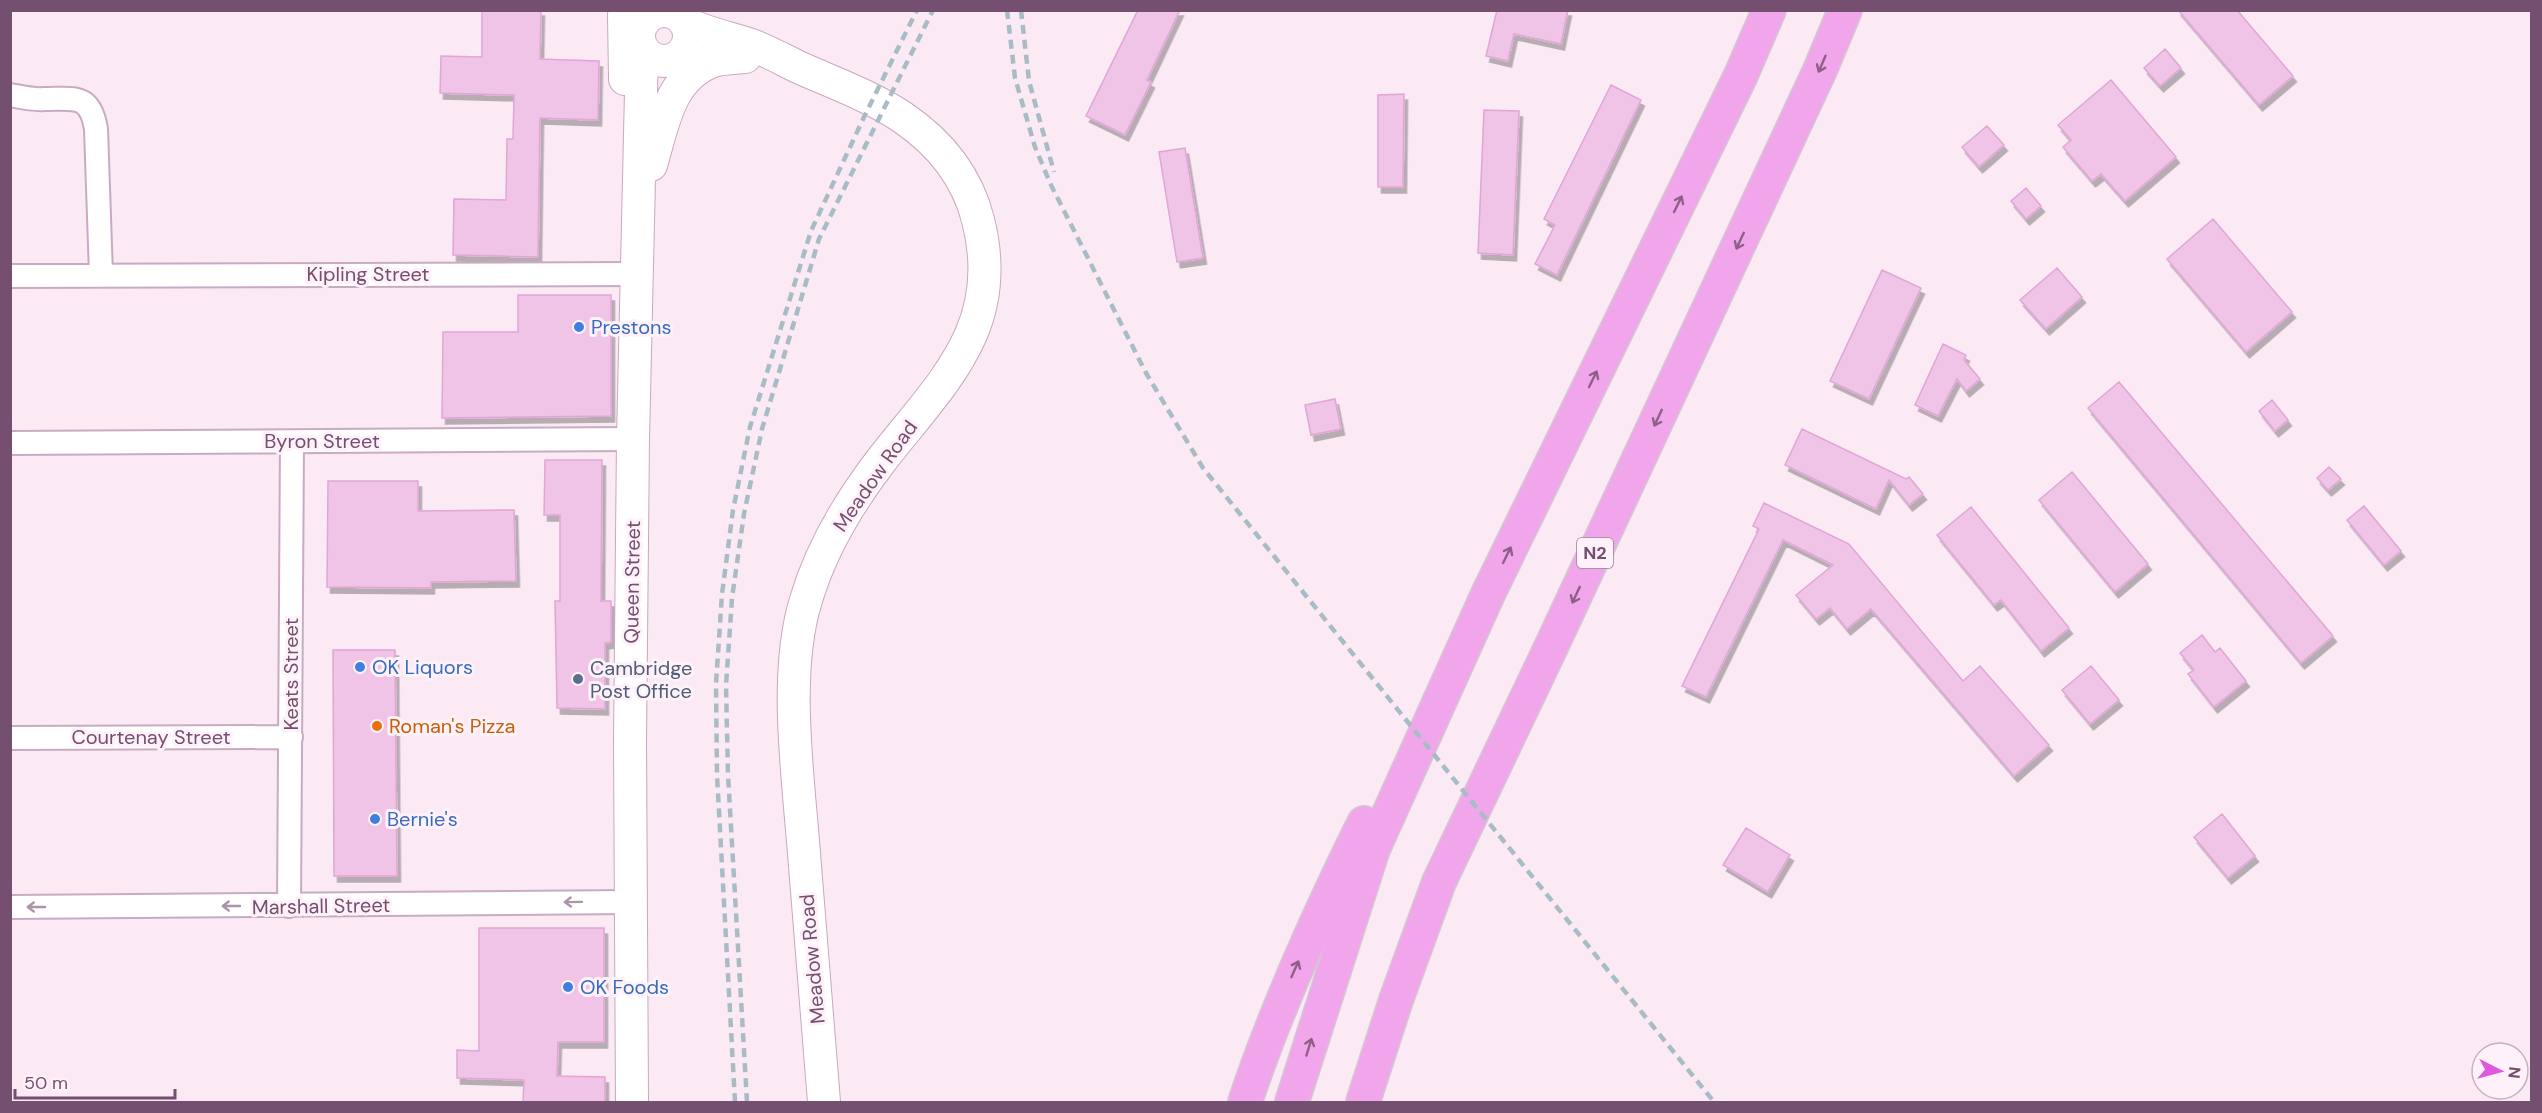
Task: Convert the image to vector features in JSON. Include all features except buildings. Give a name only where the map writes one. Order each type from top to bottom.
[{"type":"highway","points":[[1292,1102],[1373,849],[1488,594],[1736,86],[1769,10]]},
{"type":"highway","name":"N2","points":[[1363,1102],[1396,1000],[1439,882],[1820,70],[1845,10]]},
{"type":"highway","points":[[1245,1102],[1288,986],[1324,903],[1369,813],[1488,594]]},
{"type":"highway","points":[[1383,1102],[1402,1028],[1453,878],[1552,645]]},
{"type":"main road","name":"Meadow Road","points":[[662,24],[795,65],[859,94],[900,116],[930,137],[955,166],[974,205],[985,245],[986,277],[974,333],[960,358],[849,506],[821,557],[805,602],[796,652],[795,701],[800,801],[824,1102]]},
{"type":"main road","name":"Queen Street","points":[[632,1102],[630,741],[636,274],[638,206],[643,156],[655,95],[662,75],[662,24]]},
{"type":"main road","points":[[638,206],[627,183],[625,161],[662,24]]},
{"type":"main road","points":[[638,206],[669,103],[679,85],[698,68],[740,48]]},
{"type":"street","points":[[10,95],[41,100],[67,98],[80,100],[88,105],[94,114],[101,275]]},
{"type":"street","name":"Kipling Street","points":[[10,276],[636,274]]},
{"type":"street","name":"Byron Street","points":[[10,443],[633,439]]},
{"type":"street","name":"Keats Street","points":[[289,906],[292,442]]},
{"type":"street","name":"Courtenay Street","points":[[10,738],[291,737]]},
{"type":"street","name":"Marshall Street","points":[[10,907],[631,902]]},
{"type":"railway","points":[[735,1102],[717,775],[716,684],[722,594],[733,510],[750,427],[811,231],[917,10]]},
{"type":"railway","points":[[747,1102],[728,775],[726,686],[732,598],[744,514],[762,429],[819,239],[933,10]]},
{"type":"railway","points":[[1007,10],[1015,78],[1035,147],[1051,185],[1146,373],[1203,468],[1714,1102]]},
{"type":"railway","points":[[1021,10],[1029,81],[1054,172]]},
{"type":"place","name":"Prestons","points":[[579,327]]},
{"type":"place","name":"OK Liquors","points":[[360,667]]},
{"type":"place","name":"Cambridge Post Office","points":[[578,679]]},
{"type":"place","name":"Roman's Pizza","points":[[377,726]]},
{"type":"place","name":"Bernie's","points":[[375,819]]},
{"type":"place","name":"OK Foods","points":[[568,987]]}]
